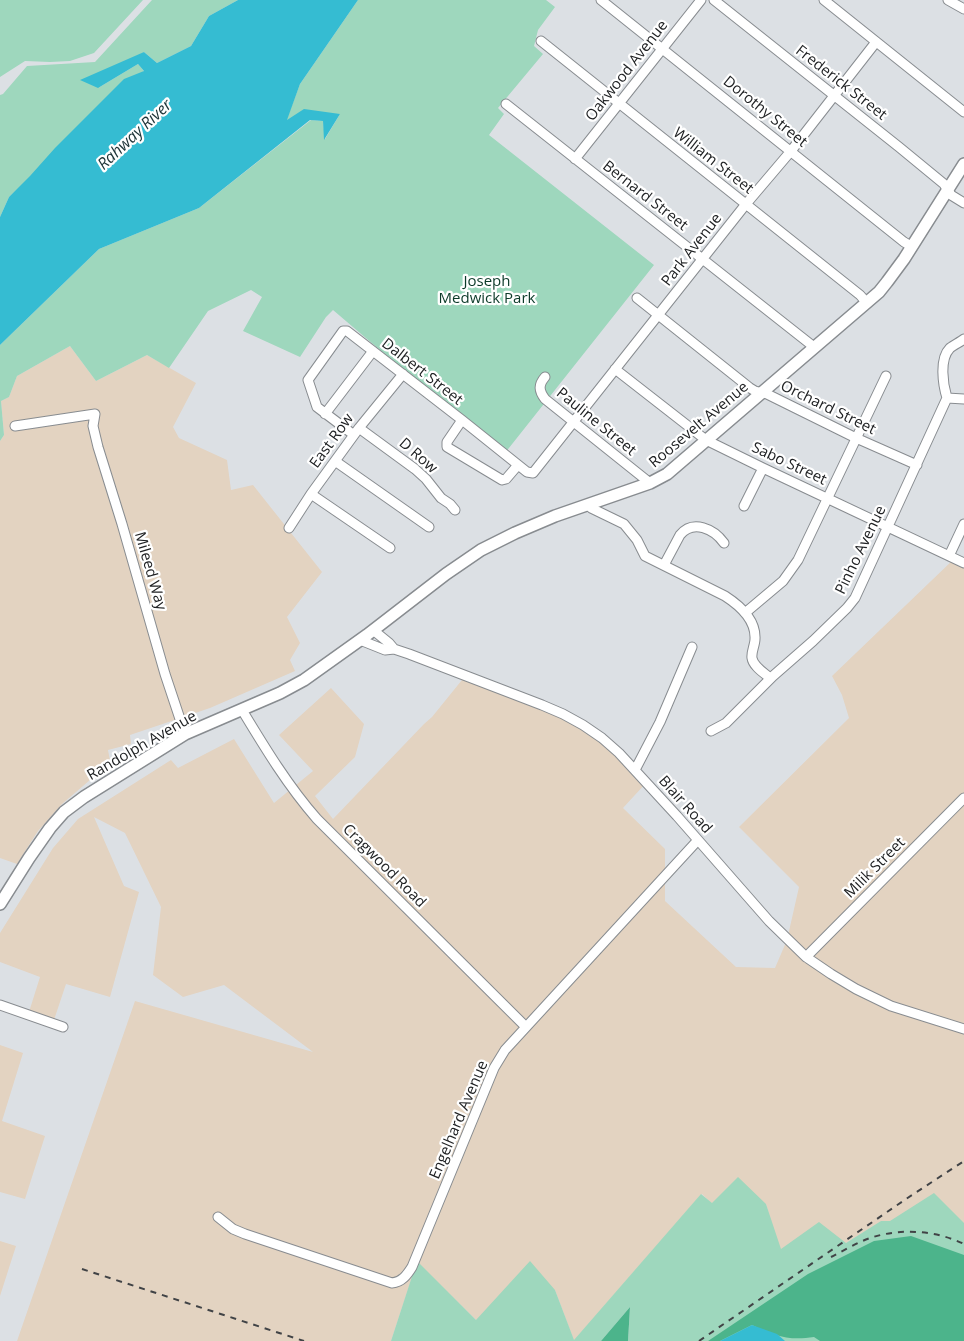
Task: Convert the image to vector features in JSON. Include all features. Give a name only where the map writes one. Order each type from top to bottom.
[{"type":"main road","name":"Roosevelt Avenue","points":[[360,640],[451,570],[481,550],[514,533],[650,483],[667,474],[867,303],[887,282],[964,164]]},
{"type":"main road","name":"Randolph Avenue","points":[[0,904],[44,835],[64,812],[84,796],[185,734],[288,690],[360,640]]},
{"type":"street","name":"Dorothy Street","points":[[601,0],[911,246]]},
{"type":"street","name":"Oakwood Avenue","points":[[575,159],[701,0]]},
{"type":"street","name":"Frederick Street","points":[[714,0],[937,178],[951,194],[964,203]]},
{"type":"street","points":[[824,0],[964,112]]},
{"type":"street","points":[[948,0],[964,10]]},
{"type":"street","name":"William Street","points":[[541,41],[860,295],[867,303]]},
{"type":"street","name":"Park Avenue","points":[[530,473],[535,471],[876,42]]},
{"type":"street","name":"Bernard Street","points":[[506,104],[814,347]]},
{"type":"street","name":"Orchard Street","points":[[637,298],[750,388],[767,394],[856,438],[917,464]]},
{"type":"street","name":"Dalbert Street","points":[[325,414],[317,407],[308,380],[343,331],[373,351],[530,473]]},
{"type":"street","points":[[964,339],[950,348],[944,357],[943,364],[944,390],[947,398],[964,399]]},
{"type":"street","points":[[356,431],[325,414],[373,351]]},
{"type":"street","name":"Sabo Street","points":[[615,369],[706,440],[964,563]]},
{"type":"street","name":"East Row","points":[[289,528],[356,431],[403,374]]},
{"type":"street","points":[[745,613],[784,581],[798,560],[886,376]]},
{"type":"street","name":"Pauline Street","points":[[545,377],[540,382],[541,394],[545,399],[650,483]]},
{"type":"street","name":"Pinho Avenue","points":[[711,731],[726,724],[770,678],[814,641],[855,598],[947,398]]},
{"type":"street","name":"Mileed Way","points":[[15,426],[95,414],[93,426],[98,447],[165,674],[185,734]]},
{"type":"street","points":[[462,420],[446,442],[447,447],[502,480],[506,479],[518,465]]},
{"type":"street","name":"D Row","points":[[356,431],[415,469],[426,478],[440,498],[450,504],[455,510]]},
{"type":"street","points":[[335,460],[429,526]]},
{"type":"street","points":[[744,506],[763,468]]},
{"type":"street","points":[[311,494],[390,548]]},
{"type":"street","points":[[590,504],[591,508],[624,524],[637,540],[645,556],[732,600],[750,620],[755,633],[752,658],[755,664],[770,678]]},
{"type":"street","points":[[949,556],[964,524]]},
{"type":"street","points":[[664,565],[680,536],[684,531],[691,528],[707,528],[718,534],[724,543]]},
{"type":"street","points":[[373,630],[390,643],[394,649]]},
{"type":"street","name":"Blair Road","points":[[360,640],[385,650],[394,649],[563,714],[583,725],[619,753],[769,921],[806,957],[856,989],[891,1006],[964,1029]]},
{"type":"street","points":[[635,770],[660,722],[692,647]]},
{"type":"street","name":"Cragwood Road","points":[[242,710],[285,778],[306,807],[526,1027]]},
{"type":"street","name":"Milik Street","points":[[806,957],[964,798]]},
{"type":"street","name":"Engelhard Avenue","points":[[218,1217],[233,1230],[262,1241],[392,1283],[402,1280],[407,1276],[412,1267],[494,1068],[505,1050],[698,840]]},
{"type":"street","points":[[0,1005],[63,1027]]},
{"type":"shaded area","points":[[70,346],[96,381],[147,355],[196,383],[173,427],[179,438],[227,460],[231,490],[253,485],[322,572],[287,617],[300,643],[290,660],[295,671],[210,708],[130,735],[131,744],[108,750],[111,766],[90,780],[62,804],[38,831],[17,864],[0,858],[0,441],[4,435],[1,401],[9,397],[17,376]]},
{"type":"shaded area","points":[[955,558],[964,562],[964,1234],[882,1221],[846,1243],[780,1250],[766,1204],[712,1204],[702,1194],[574,1341],[555,1290],[476,1320],[417,1262],[391,1341],[17,1341],[135,1001],[313,1052],[224,985],[183,997],[153,975],[161,907],[125,833],[94,817],[124,886],[139,892],[110,997],[66,984],[54,1020],[29,1012],[40,977],[0,962],[0,933],[53,848],[78,819],[171,760],[178,768],[234,739],[274,803],[313,771],[279,735],[331,688],[364,724],[355,757],[315,796],[333,819],[432,717],[466,675],[593,731],[646,783],[623,808],[665,849],[665,901],[736,967],[775,968],[787,940],[799,887],[739,827],[849,718],[842,695],[832,676]]},
{"type":"shaded area","points":[[0,1045],[23,1053],[2,1121],[45,1136],[25,1199],[0,1192]]},
{"type":"shaded area","points":[[0,1241],[16,1246],[0,1296]]},
{"type":"green space","points":[[0,0],[143,0],[94,53],[70,61],[25,61],[0,77]]},
{"type":"green space","points":[[152,0],[238,0],[209,16],[191,46],[157,63],[144,52],[98,88],[138,64],[144,71],[9,197],[0,217],[0,95],[3,94],[27,66],[95,62]]},
{"type":"green space","name":"Joseph Medwick Park","points":[[358,0],[546,0],[555,7],[538,30],[534,46],[543,54],[498,108],[504,114],[489,135],[654,265],[505,453],[462,420],[333,310],[326,317],[300,357],[243,331],[262,297],[251,290],[208,311],[169,368],[147,355],[96,381],[70,346],[17,376],[9,397],[1,401],[4,435],[0,441],[0,345],[99,249],[199,208],[311,120],[323,121],[325,139],[340,114],[286,121],[300,84]]},
{"type":"green space","points":[[738,1177],[766,1204],[781,1249],[819,1222],[846,1243],[881,1221],[890,1221],[934,1193],[964,1223],[964,1341],[628,1341],[630,1307],[601,1341],[391,1341],[417,1261],[476,1320],[530,1261],[555,1290],[574,1340],[701,1194],[712,1203]]},
{"type":"green space","points":[[911,1236],[964,1255],[964,1341],[820,1341],[814,1337],[782,1337],[752,1325],[720,1341],[708,1341],[808,1274],[874,1241]]},
{"type":"green space","points":[[630,1307],[628,1341],[601,1341]]},
{"type":"water","name":"Rahway River","points":[[238,0],[358,0],[300,84],[287,120],[304,109],[340,114],[324,140],[323,121],[310,120],[199,208],[99,249],[0,345],[0,217],[9,197],[124,79],[144,71],[138,64],[98,88],[80,80],[144,52],[157,63],[191,46],[209,16]]},
{"type":"water","points":[[752,1325],[777,1334],[785,1341],[720,1341]]},
{"type":"railway","points":[[699,1341],[964,1161]]},
{"type":"railway","points":[[831,1257],[865,1240],[893,1233],[929,1233],[964,1244]]},
{"type":"railway","points":[[82,1269],[304,1341]]}]
